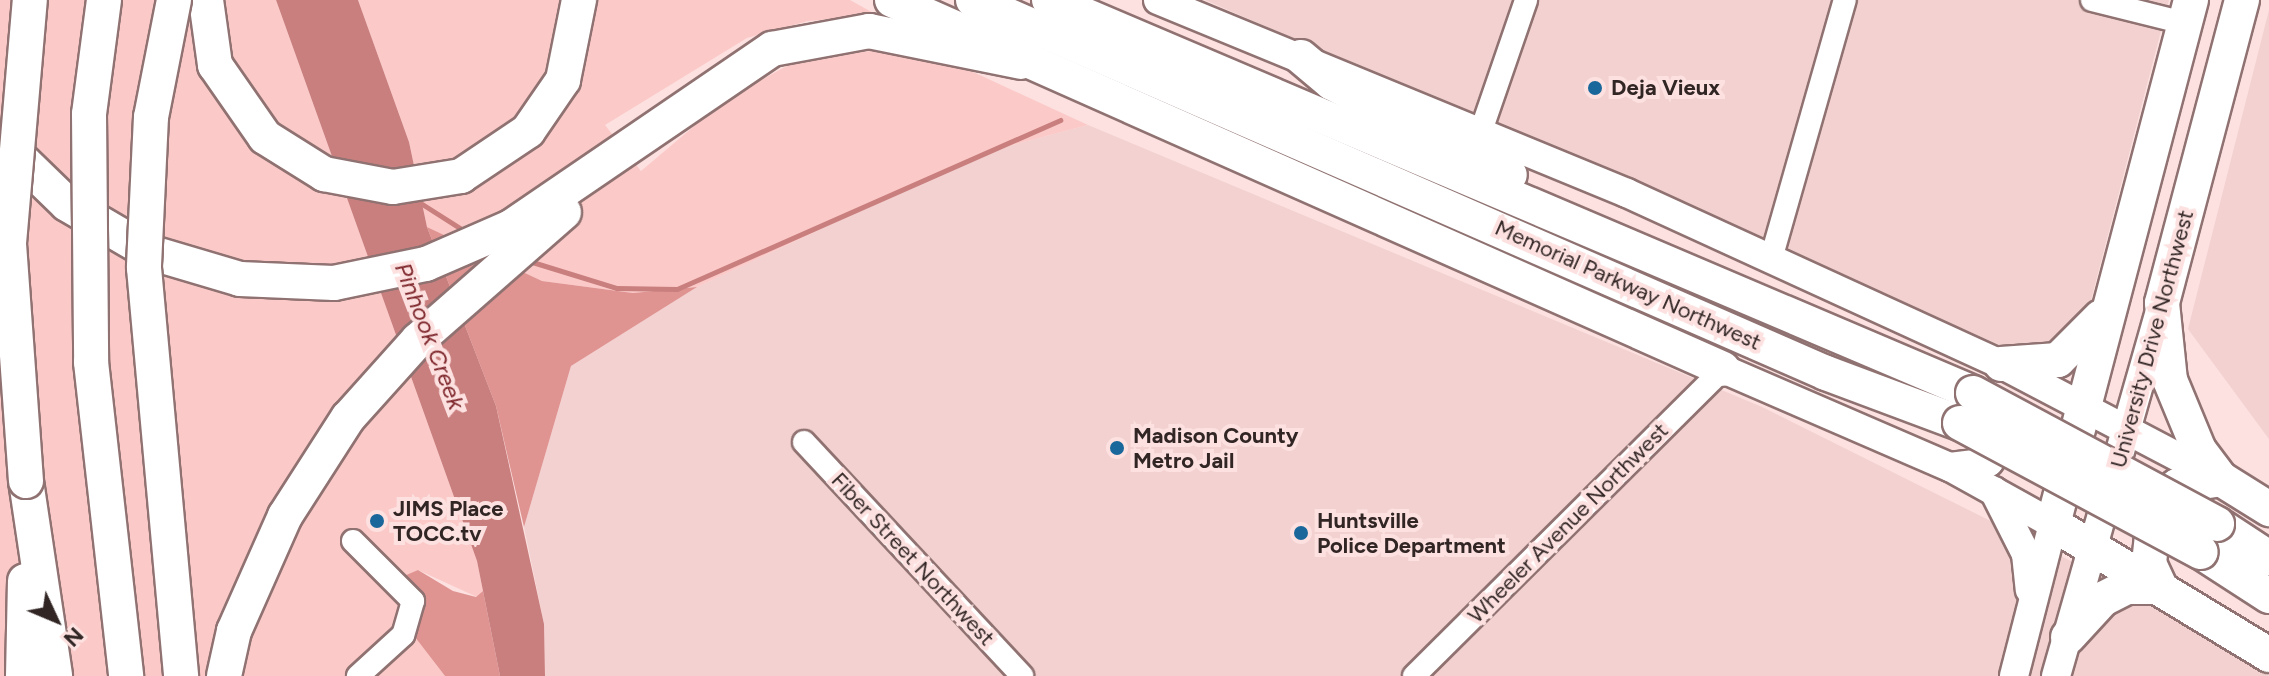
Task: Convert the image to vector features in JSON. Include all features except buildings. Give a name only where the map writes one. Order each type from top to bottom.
[{"type":"highway","points":[[30,0],[9,243],[26,481],[55,676]]},
{"type":"highway","points":[[104,0],[89,114],[91,362],[126,676]]},
{"type":"highway","points":[[174,0],[151,117],[144,268],[181,676]]},
{"type":"highway","points":[[206,0],[215,65],[249,121],[303,164],[369,185],[439,182],[483,166],[542,116],[571,61],[579,0]]},
{"type":"highway","points":[[892,0],[1021,62],[1723,369]]},
{"type":"highway","name":"Memorial Parkway Northwest","points":[[973,0],[1596,269],[1826,373],[1967,408]]},
{"type":"highway","name":"Memorial Parkway Northwest","points":[[1049,0],[1621,240],[1967,408],[2209,538],[2269,558]]},
{"type":"highway","name":"University Drive Northwest","points":[[2162,303],[2242,0]]},
{"type":"highway","points":[[2188,12],[2108,303],[2053,524],[2269,655]]},
{"type":"highway","points":[[0,139],[67,204],[134,245],[209,272],[303,284],[366,279],[456,254],[511,227],[628,149],[678,110],[772,49],[869,31],[1021,62]]},
{"type":"highway","points":[[1301,57],[1332,83],[1462,146],[1621,240]]},
{"type":"highway","points":[[224,676],[234,631],[285,516],[348,418],[418,340],[628,149]]},
{"type":"highway","points":[[1352,207],[1596,269]]},
{"type":"highway","points":[[2001,364],[2058,360],[2085,340],[2108,303]]},
{"type":"highway","points":[[2162,303],[2170,380],[2199,450],[2221,479],[2269,509]]},
{"type":"highway","points":[[2160,587],[2148,548],[2154,517],[2177,486],[2221,479]]},
{"type":"highway","points":[[23,676],[26,481]]},
{"type":"highway","name":"Memorial Parkway Northwest","points":[[2209,538],[2269,596]]},
{"type":"highway","points":[[2068,637],[2103,599],[2127,587],[2160,587]]},
{"type":"main road","points":[[1158,0],[1481,131],[1771,259],[2001,364],[2221,479]]},
{"type":"main road","name":"University Drive Northwest","points":[[2056,676],[2129,432],[2162,303]]},
{"type":"main road","points":[[1950,467],[1989,462],[2013,432],[2021,390],[2001,364]]},
{"type":"main road","name":"Memorial Parkway Northwest","points":[[1723,369],[1950,467],[2053,524]]},
{"type":"main road","points":[[1994,491],[2026,554],[2032,607]]},
{"type":"main road","points":[[2014,676],[2053,524]]},
{"type":"street","points":[[1481,131],[1526,0]]},
{"type":"street","points":[[1771,259],[1845,0]]},
{"type":"street","points":[[2092,0],[2188,12]]},
{"type":"street","name":"Wheeler Avenue Northwest","points":[[1414,676],[1723,369]]},
{"type":"street","name":"Fiber Street Northwest","points":[[804,442],[1022,676]]},
{"type":"street","points":[[353,541],[413,601],[403,635],[358,676]]},
{"type":"shaded area","points":[[0,0],[276,0],[477,561],[483,591],[477,597],[418,570],[401,619],[445,676],[0,676]]},
{"type":"shaded area","points":[[358,0],[565,0],[583,67],[593,0],[850,0],[877,15],[808,21],[747,38],[605,125],[641,171],[725,100],[794,62],[877,50],[956,64],[1088,125],[986,152],[697,287],[633,293],[542,281],[427,227],[409,142]]},
{"type":"shaded area","points":[[1205,0],[2169,0],[2084,327],[2048,353],[2021,354]]},
{"type":"shaded area","points":[[2269,10],[2269,439],[2188,329]]},
{"type":"shaded area","points":[[1088,125],[1762,407],[2175,613],[2269,676],[545,676],[544,624],[524,527],[571,366],[697,287],[986,152]]},
{"type":"shaded area","points":[[427,227],[542,281],[633,293],[697,287],[571,366],[524,527],[496,406]]},
{"type":"shaded area","points":[[418,570],[453,591],[476,597],[483,591],[500,676],[445,676],[401,619],[404,576]]},
{"type":"water","name":"Pinhook Creek","points":[[276,0],[358,0],[409,142],[427,227],[496,406],[544,624],[545,676],[500,676],[477,561]]},
{"type":"waterway","points":[[529,261],[617,288],[677,289],[1060,120]]},
{"type":"waterway","points":[[422,204],[466,232]]},
{"type":"place","name":"Deja Vieux","points":[[1595,88]]},
{"type":"place","name":"Madison County Metro Jail","points":[[1117,448]]},
{"type":"place","name":"JIMS Place TOCC.tv","points":[[377,521]]},
{"type":"place","name":"Huntsville Police Department","points":[[1301,533]]}]
